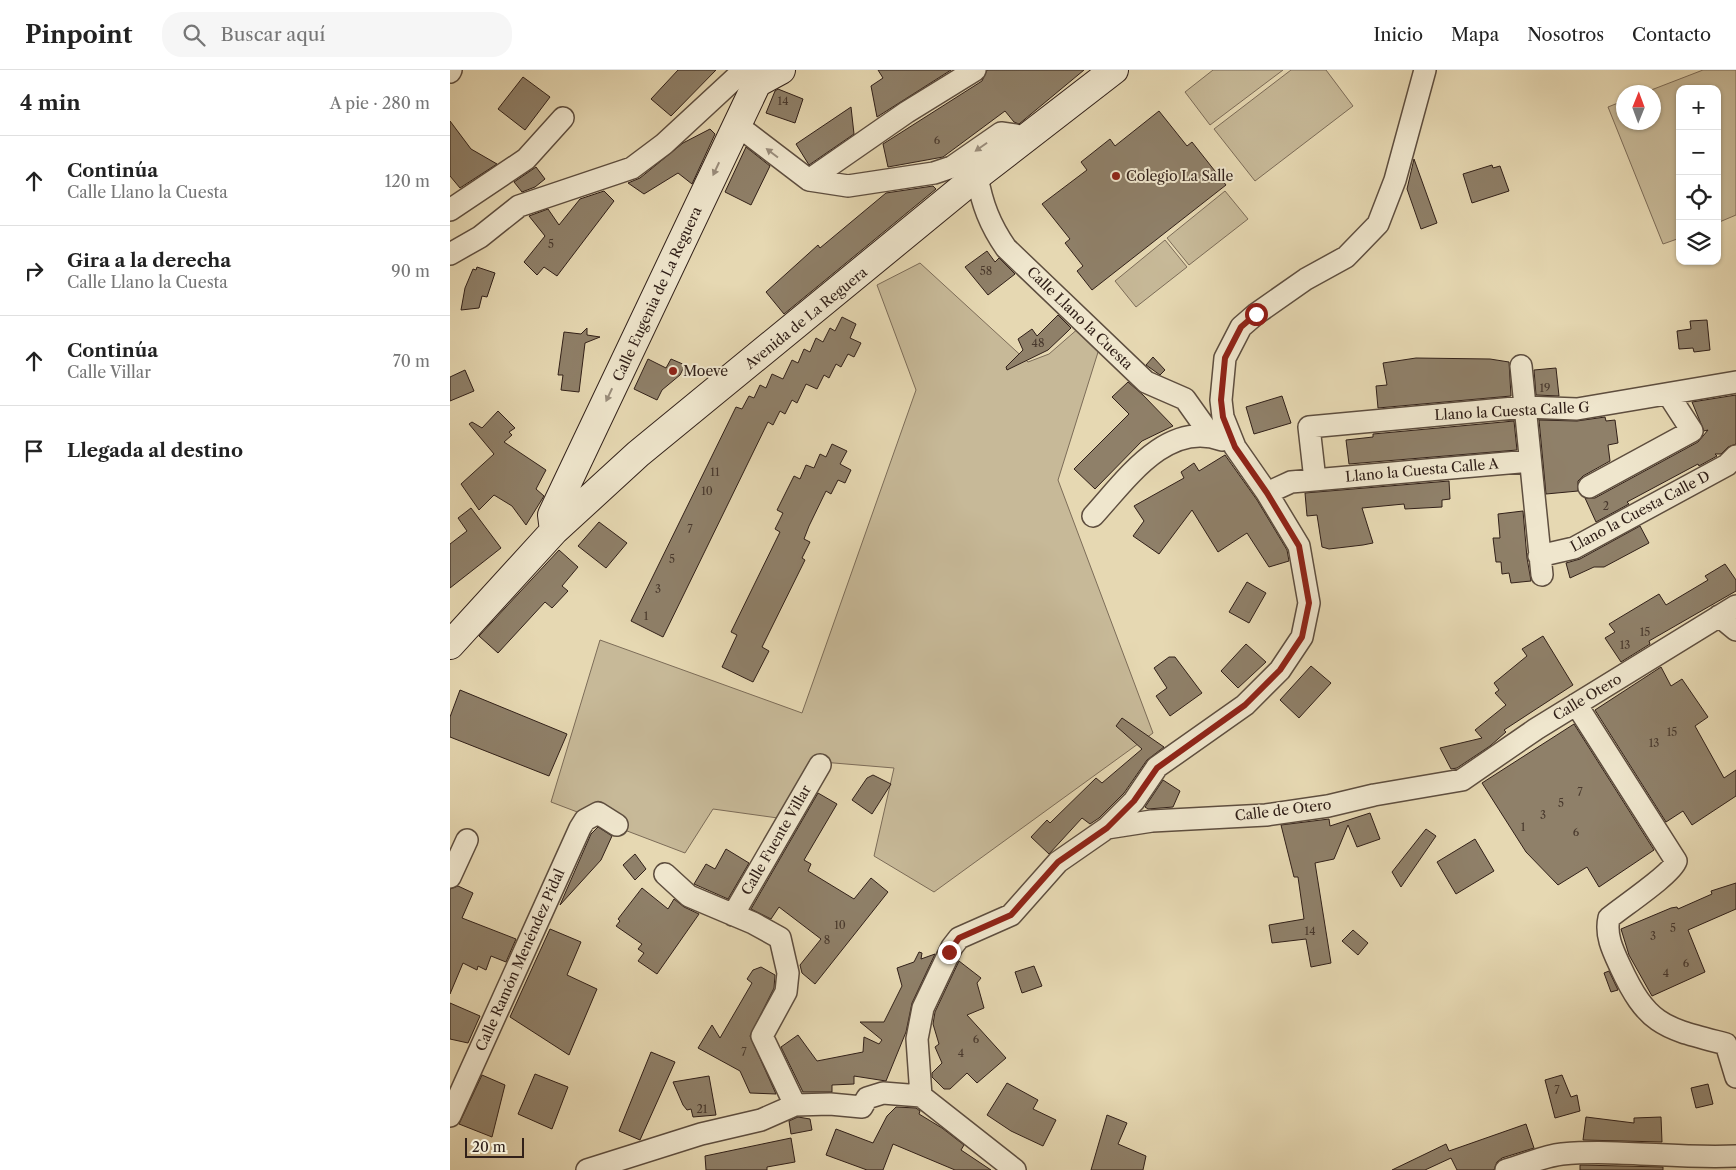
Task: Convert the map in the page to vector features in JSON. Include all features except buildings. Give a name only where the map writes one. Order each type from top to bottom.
[{"type":"street","points":[[450,254],[480,237],[519,206],[632,168],[748,75],[781,70]]},
{"type":"street","points":[[809,180],[907,112],[974,70]]},
{"type":"street","name":"Avenida de La Reguera","points":[[450,645],[554,531],[638,454],[977,176],[1114,70]]},
{"type":"street","points":[[921,1096],[917,1039],[923,1008],[952,947],[959,938],[1011,915],[1058,862],[1107,828],[1134,801],[1157,768],[1245,705],[1280,670],[1302,637],[1309,603],[1299,546],[1267,493],[1235,447],[1223,417],[1221,400],[1225,358],[1232,341],[1241,327],[1266,306],[1306,279],[1346,257],[1378,224],[1395,180],[1425,70]]},
{"type":"street","name":"Calle Eugenia de La Reguera","points":[[554,531],[552,515],[737,125],[748,75]]},
{"type":"street","points":[[450,210],[526,159],[563,118]]},
{"type":"street","points":[[737,125],[809,180],[848,186],[934,173],[952,167],[1000,133],[1015,135],[1023,142]]},
{"type":"street","name":"Calle Llano la Cuesta","points":[[977,176],[981,198],[991,227],[1006,248],[1146,382],[1185,399],[1212,437]]},
{"type":"street","points":[[1521,366],[1530,461]]},
{"type":"street","name":"Llano la Cuesta Calle G","points":[[1315,480],[1309,427],[1525,407],[1577,409],[1736,382]]},
{"type":"street","points":[[1589,487],[1692,431],[1668,394]]},
{"type":"street","points":[[1093,516],[1158,449],[1177,440],[1197,436],[1212,437],[1235,447]]},
{"type":"street","name":"Llano la Cuesta Calle D","points":[[1530,461],[1540,566],[1605,533],[1727,465],[1736,456]]},
{"type":"street","name":"Llano la Cuesta Calle A","points":[[1315,480],[1530,461]]},
{"type":"street","points":[[1267,493],[1291,482],[1315,480]]},
{"type":"street","points":[[1727,611],[1736,630]]},
{"type":"street","name":"Calle Otero","points":[[1458,781],[1476,772],[1536,729],[1727,611]]},
{"type":"street","points":[[1576,704],[1676,861],[1674,866],[1664,876],[1609,918],[1606,930],[1618,962],[1632,992],[1649,1015],[1665,1026],[1726,1044],[1736,1077]]},
{"type":"street","name":"Calle Fuente Villar","points":[[733,916],[820,765]]},
{"type":"street","name":"Calle de Otero","points":[[1107,828],[1152,821],[1266,815],[1458,781]]},
{"type":"street","name":"Calle Ramón Menéndez Pidal","points":[[450,1116],[580,828],[585,820],[598,813],[618,825]]},
{"type":"street","points":[[450,877],[467,840]]},
{"type":"street","points":[[664,874],[689,896],[753,923],[780,938],[788,974],[786,992],[762,1036],[795,1105]]},
{"type":"street","points":[[587,1170],[701,1134],[761,1120],[795,1105],[830,1104],[862,1107],[867,1098],[883,1093],[921,1096],[1015,1170]]},
{"type":"street","points":[[1506,1170],[1560,1154],[1593,1153],[1700,1158],[1736,1156]]},
{"type":"shaded area","points":[[1213,70],[1283,70],[1210,125],[1185,92]]},
{"type":"shaded area","points":[[1291,70],[1326,70],[1353,106],[1255,181],[1214,129]]},
{"type":"shaded area","points":[[1703,70],[1736,70],[1736,215],[1721,221],[1721,85],[1676,85],[1676,239],[1663,244],[1617,130],[1661,130],[1661,86]]},
{"type":"shaded area","points":[[1616,104],[1616,127],[1608,107]]},
{"type":"shaded area","points":[[1225,191],[1248,219],[1189,265],[1167,238]]},
{"type":"shaded area","points":[[1165,240],[1187,267],[1136,307],[1115,281]]},
{"type":"shaded area","points":[[920,263],[1028,362],[1049,354],[1080,327],[1099,349],[1058,480],[1153,733],[934,892],[874,856],[894,768],[810,761],[785,819],[713,809],[685,853],[551,802],[600,640],[802,713],[916,390],[877,285]]},
{"type":"place","name":"Colegio La Salle","points":[[1116,176]]},
{"type":"place","name":"Moeve","points":[[673,371]]},
{"type":"route","points":[[949,952],[959,938],[1000,922],[1011,915],[1058,862],[1089,838],[1107,828],[1134,801],[1157,768],[1245,705],[1280,670],[1302,637],[1309,603],[1299,546],[1267,493],[1235,447],[1223,417],[1221,400],[1225,358],[1232,341],[1241,327],[1256,314]]}]
